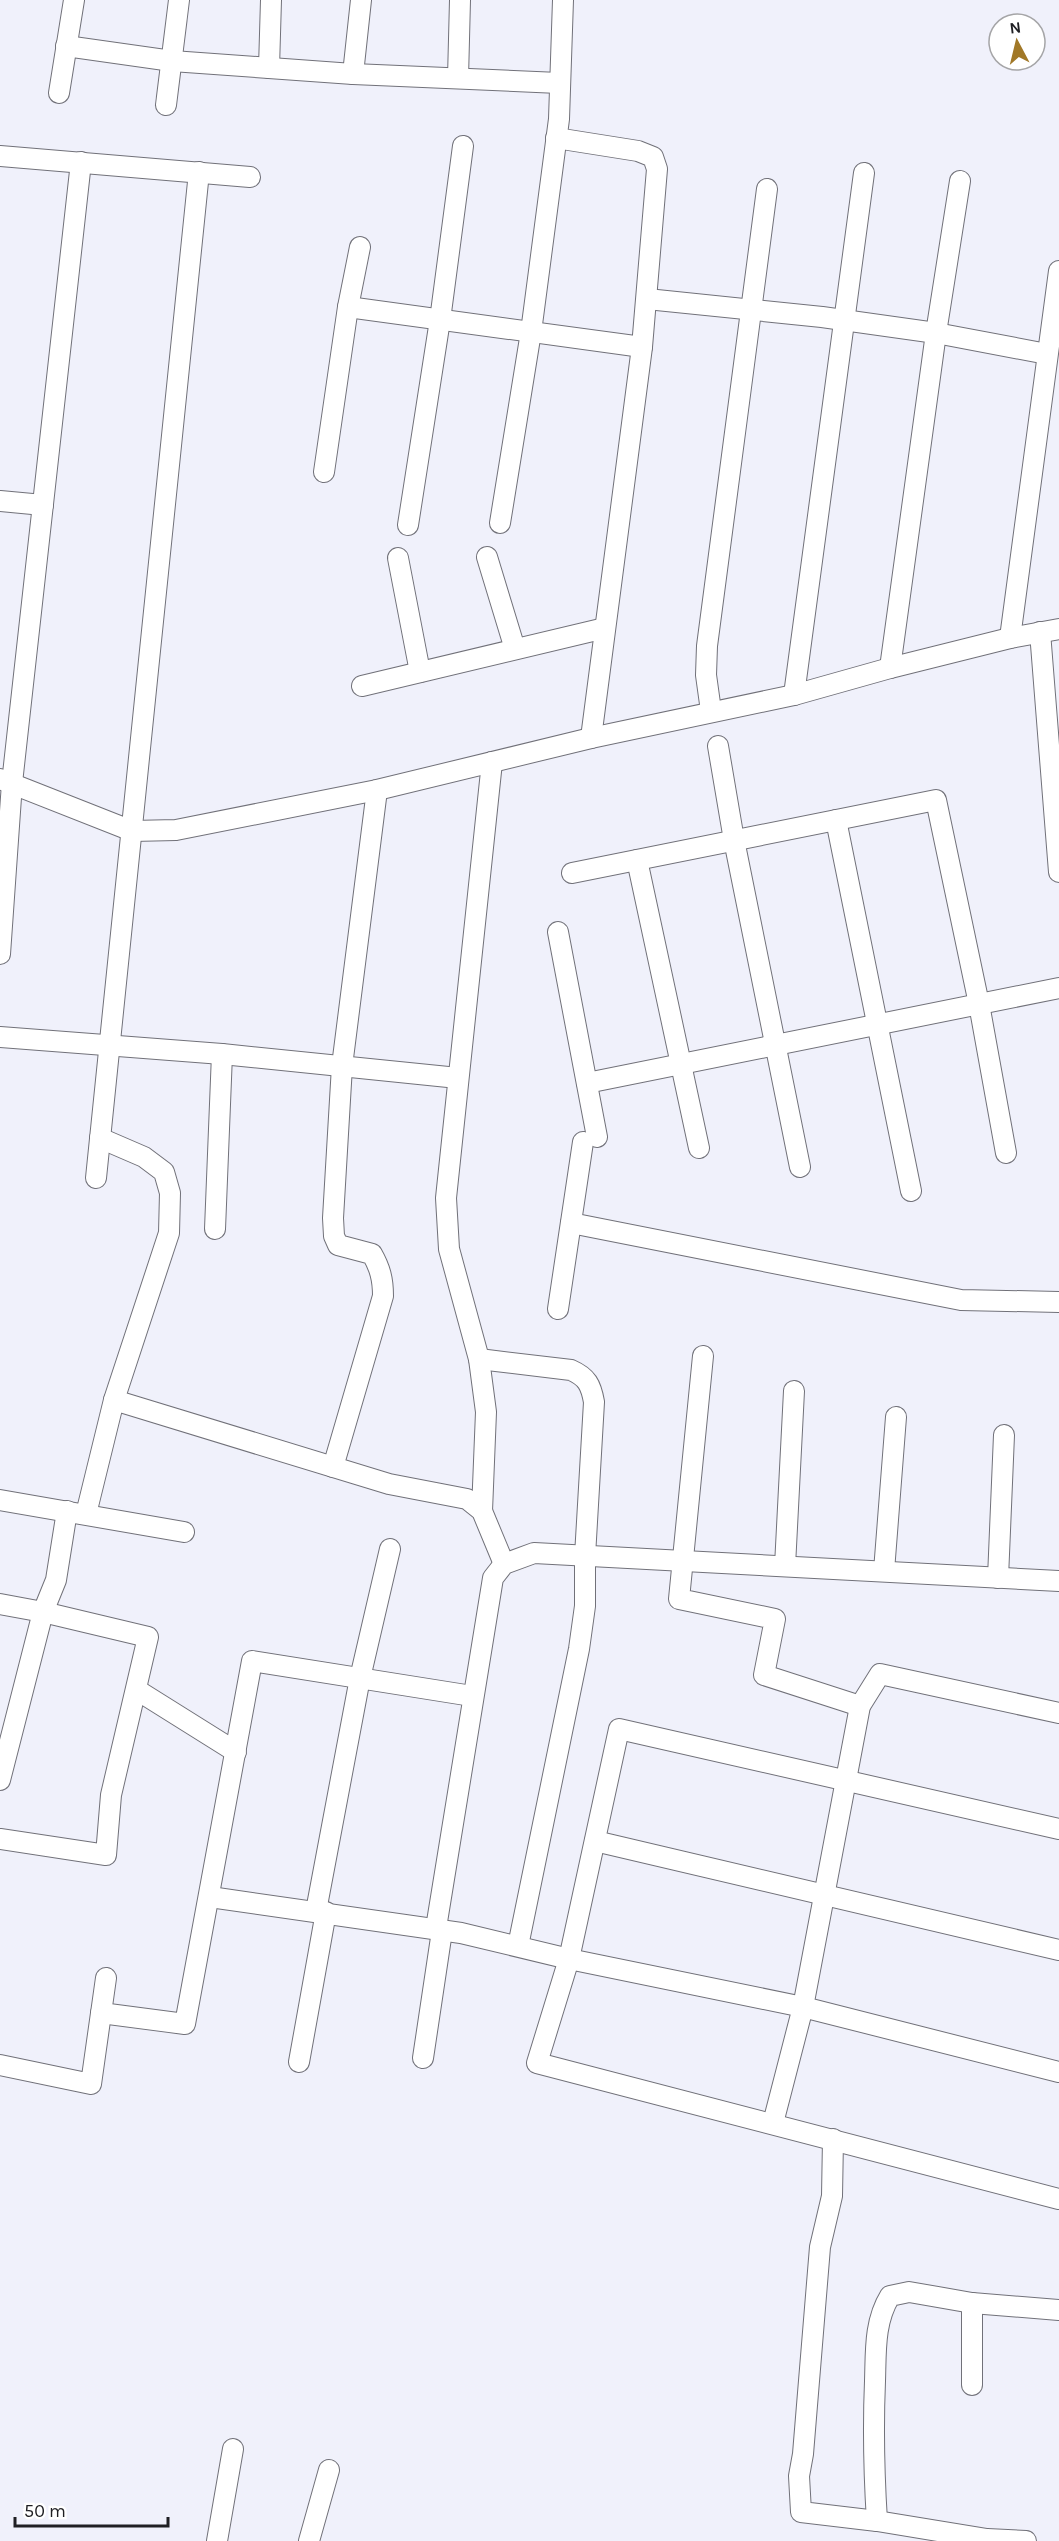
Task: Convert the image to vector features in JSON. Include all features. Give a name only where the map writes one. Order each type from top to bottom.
[{"type":"street","points":[[59,93],[74,0]]},
{"type":"street","points":[[166,105],[179,0]]},
{"type":"street","points":[[269,68],[271,0]]},
{"type":"street","points":[[353,74],[361,0]]},
{"type":"street","points":[[458,78],[460,0]]},
{"type":"street","points":[[500,523],[531,332],[556,138],[563,0]]},
{"type":"street","points":[[66,46],[172,61],[353,74],[559,82]]},
{"type":"street","points":[[556,138],[638,151],[653,157],[657,169],[642,346],[591,738]]},
{"type":"street","points":[[408,525],[440,320],[463,146]]},
{"type":"street","points":[[0,156],[250,177]]},
{"type":"street","points":[[0,954],[6,781],[42,505],[81,162]]},
{"type":"street","points":[[96,1178],[199,172]]},
{"type":"street","points":[[794,695],[864,173]]},
{"type":"street","points":[[890,668],[936,333],[960,181]]},
{"type":"street","points":[[711,711],[706,675],[707,646],[717,555],[767,189]]},
{"type":"street","points":[[324,472],[348,307],[360,247]]},
{"type":"street","points":[[1010,638],[1059,271]]},
{"type":"street","points":[[646,299],[845,320],[936,333],[1047,354]]},
{"type":"street","points":[[348,307],[642,346]]},
{"type":"street","points":[[0,501],[42,505]]},
{"type":"street","points":[[487,557],[515,649]]},
{"type":"street","points":[[398,558],[420,672]]},
{"type":"street","points":[[362,686],[605,628]]},
{"type":"street","points":[[6,781],[81,813],[132,831],[188,828],[377,790],[591,738],[794,695],[890,668],[1010,638],[1050,631],[1059,872]]},
{"type":"street","points":[[718,746],[734,840],[800,1167]]},
{"type":"street","points":[[492,762],[446,1198],[449,1250],[479,1359],[486,1412],[482,1511],[504,1564]]},
{"type":"street","points":[[333,1467],[382,1296],[383,1280],[372,1254],[338,1245],[334,1236],[333,1218],[342,1066],[377,790]]},
{"type":"street","points":[[572,873],[936,800],[979,1004],[1005,1153]]},
{"type":"street","points":[[836,820],[911,1191]]},
{"type":"street","points":[[637,860],[699,1148]]},
{"type":"street","points":[[558,932],[587,1083],[590,1139],[571,1223],[558,1309]]},
{"type":"street","points":[[587,1083],[1059,988]]},
{"type":"street","points":[[0,1037],[222,1054],[458,1078]]},
{"type":"street","points":[[215,1229],[222,1054]]},
{"type":"street","points":[[0,1780],[43,1612],[56,1580],[169,1233],[170,1193],[169,1182],[164,1172],[144,1157],[100,1138]]},
{"type":"street","points":[[571,1223],[962,1300],[1059,1302]]},
{"type":"street","points":[[703,1356],[679,1599],[775,1619],[764,1675],[860,1706]]},
{"type":"street","points":[[479,1359],[571,1370],[583,1375],[591,1386],[594,1402],[585,1556],[585,1606],[579,1649],[518,1946]]},
{"type":"street","points":[[784,1566],[794,1391]]},
{"type":"street","points":[[114,1400],[389,1484],[467,1499],[482,1511]]},
{"type":"street","points":[[884,1571],[896,1417]]},
{"type":"street","points":[[998,1578],[1004,1435]]},
{"type":"street","points":[[0,1500],[184,1532]]},
{"type":"street","points":[[299,2062],[321,1912],[360,1678],[390,1549]]},
{"type":"street","points":[[423,2058],[472,1696],[493,1578],[504,1564],[534,1553],[1059,1581]]},
{"type":"street","points":[[0,1604],[148,1637],[111,1795],[106,1855],[0,1839]]},
{"type":"street","points":[[101,2013],[185,2024],[252,1661],[472,1696]]},
{"type":"street","points":[[773,2123],[803,2007],[860,1706],[880,1674],[1059,1713]]},
{"type":"street","points":[[137,1690],[236,1752]]},
{"type":"street","points":[[1059,1829],[619,1729],[569,1959],[537,2063],[1059,2199]]},
{"type":"street","points":[[595,1841],[1059,1950]]},
{"type":"street","points":[[210,1897],[461,1933],[569,1959],[803,2007],[1059,2072]]},
{"type":"street","points":[[0,2065],[91,2084],[106,1978]]},
{"type":"street","points":[[833,2139],[832,2196],[820,2247],[803,2454],[799,2476],[801,2512],[877,2521],[987,2539],[1026,2541]]},
{"type":"street","points":[[877,2521],[872,2449],[877,2332],[882,2309],[890,2296],[909,2292],[972,2302],[1059,2310]]},
{"type":"street","points":[[972,2302],[972,2385]]},
{"type":"street","points":[[217,2541],[233,2449]]},
{"type":"street","points":[[309,2541],[328,2470]]}]
